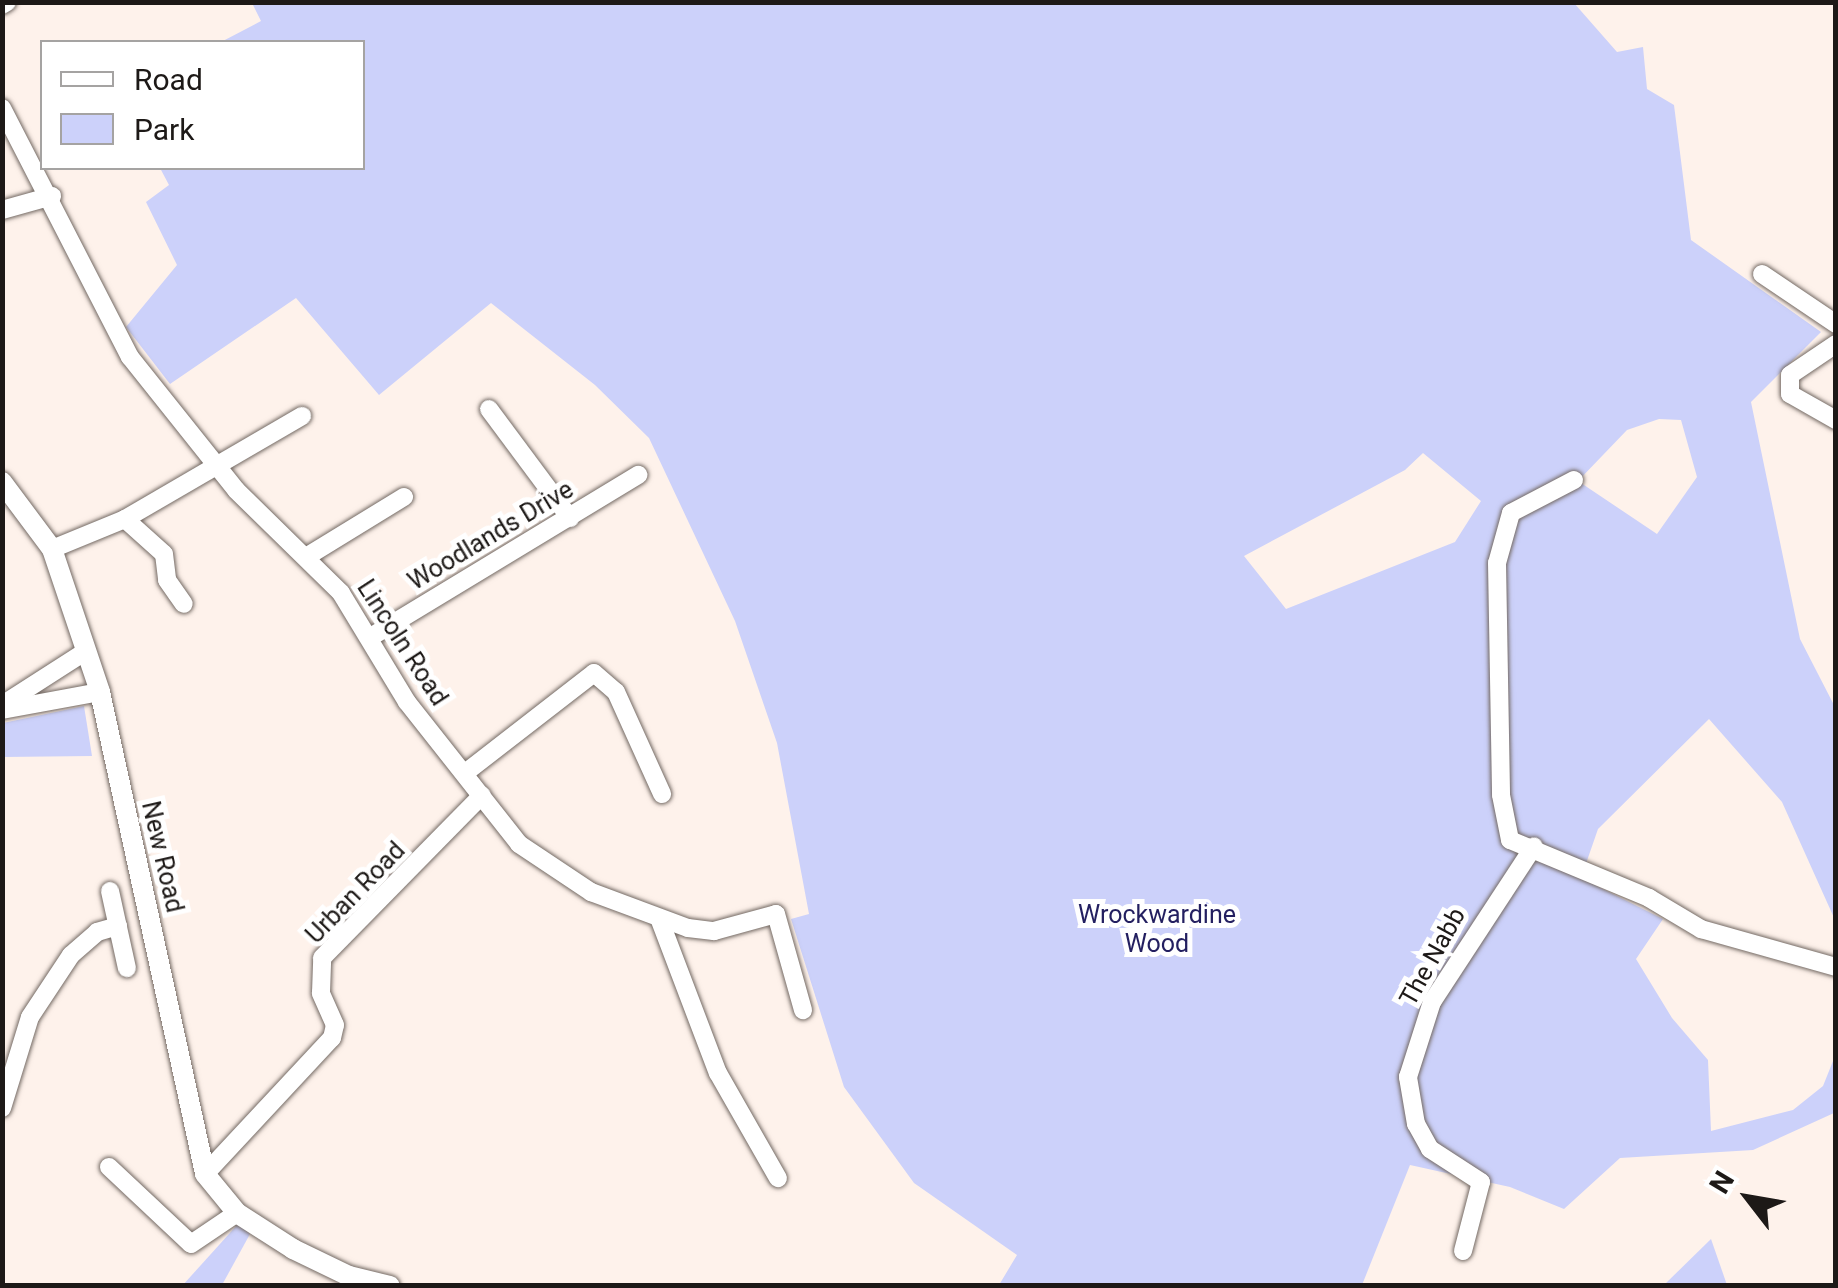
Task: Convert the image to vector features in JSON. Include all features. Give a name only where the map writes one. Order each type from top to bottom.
[{"type":"street","name":"Lincoln Road","points":[[2,108],[52,196],[109,325],[216,463],[306,556],[369,638],[407,702],[482,796],[548,868],[659,918],[714,931],[776,914],[802,1010]]},
{"type":"street","points":[[2,210],[52,196]]},
{"type":"street","points":[[1762,274],[1836,324]]},
{"type":"street","points":[[1836,344],[1790,374],[1790,394],[1836,420]]},
{"type":"street","points":[[490,409],[570,518]]},
{"type":"street","points":[[52,550],[125,519],[302,416]]},
{"type":"street","name":"Woodlands Drive","points":[[369,638],[638,474]]},
{"type":"street","points":[[1574,480],[1511,514],[1498,563],[1501,795],[1510,840],[1534,846],[1701,929],[1836,966]]},
{"type":"street","name":"New Road","points":[[2,482],[52,550],[100,692],[206,1174],[237,1213],[322,1264],[390,1286]]},
{"type":"street","points":[[306,556],[404,497]]},
{"type":"street","points":[[125,519],[164,554],[167,580],[184,604]]},
{"type":"street","points":[[2,708],[86,651]]},
{"type":"street","points":[[464,773],[594,674],[616,692],[662,794]]},
{"type":"street","points":[[2,708],[100,692]]},
{"type":"street","name":"Urban Road","points":[[206,1174],[332,1038],[335,1025],[320,993],[322,958],[482,796]]},
{"type":"street","name":"The Nabb","points":[[1463,1252],[1481,1182],[1430,1149],[1416,1124],[1408,1077],[1432,1002],[1534,846]]},
{"type":"street","points":[[110,892],[127,968]]},
{"type":"street","points":[[659,918],[758,1167],[778,1178]]},
{"type":"street","points":[[2,1108],[30,1017],[71,955],[97,932],[118,926]]},
{"type":"street","points":[[109,1167],[191,1244],[237,1213]]},
{"type":"green space","name":"Wrockwardine Wood","points":[[252,3],[1574,3],[1617,52],[1643,47],[1647,89],[1674,105],[1691,240],[1821,332],[1751,402],[1800,639],[1835,707],[1835,920],[1782,802],[1709,719],[1598,829],[1581,878],[1663,919],[1636,959],[1672,1018],[1708,1060],[1711,1131],[1793,1110],[1823,1086],[1835,1056],[1834,1113],[1753,1150],[1620,1158],[1564,1209],[1510,1187],[1410,1165],[1362,1285],[999,1285],[1017,1255],[914,1183],[844,1087],[791,919],[809,914],[777,743],[735,621],[649,438],[595,385],[491,303],[379,395],[296,298],[170,384],[126,327],[177,265],[146,202],[169,185],[161,170],[365,170],[365,40],[225,40],[261,21]],"holes":[[[1659,419],[1681,420],[1697,477],[1657,534],[1578,481],[1627,430]],[[1423,453],[1481,501],[1455,542],[1286,609],[1244,556],[1405,470]]]},
{"type":"green space","points":[[84,706],[92,756],[3,757],[3,723]]},
{"type":"green space","points":[[238,1224],[250,1234],[222,1285],[182,1286]]},
{"type":"green space","points":[[1711,1239],[1727,1285],[1664,1285]]}]
